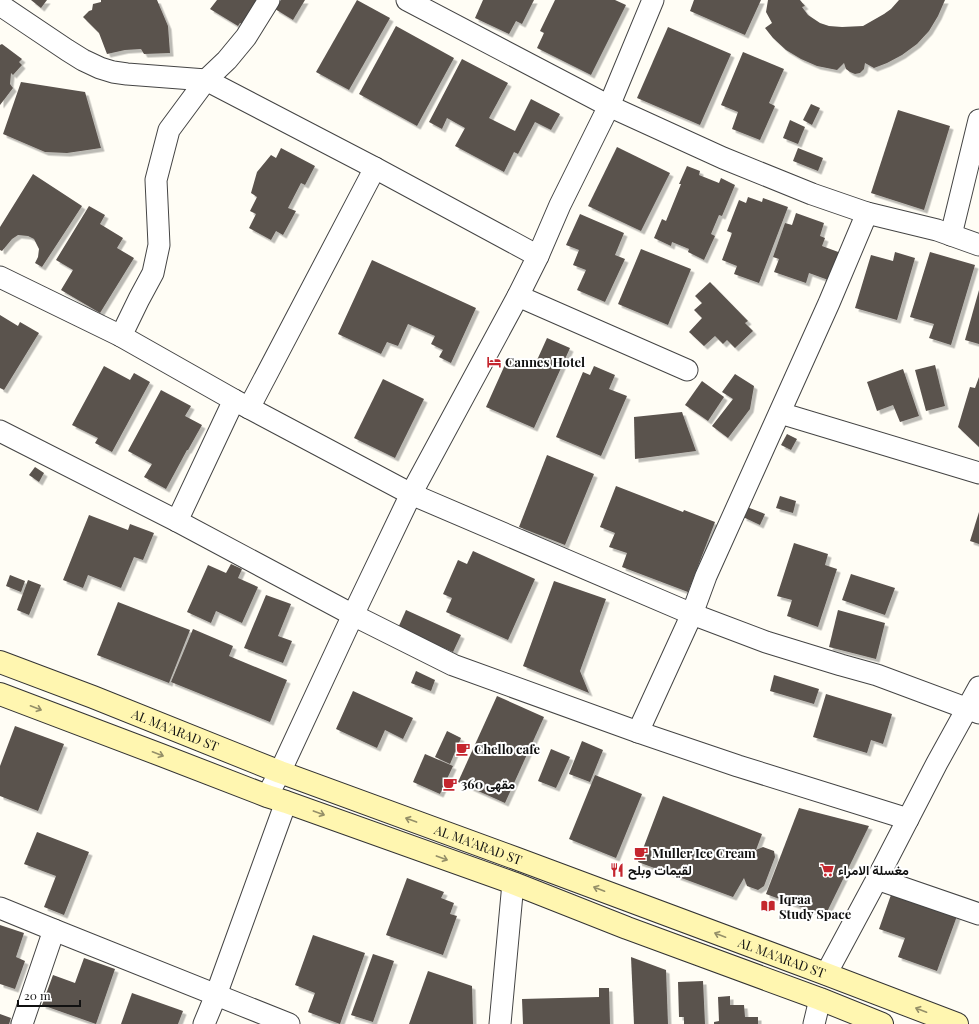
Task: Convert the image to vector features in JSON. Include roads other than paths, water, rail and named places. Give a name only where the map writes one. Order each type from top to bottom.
[{"type":"main road","name":"AL MA'ARAD ST","points":[[0,662],[93,696],[280,772],[508,855],[957,1024]]},
{"type":"main road","name":"AL MA'ARAD ST","points":[[0,695],[277,799],[513,884],[820,999],[882,1024]]},
{"type":"main road","points":[[850,983],[861,1016]]},
{"type":"street","points":[[121,336],[152,273],[158,245],[156,180],[169,130],[206,80],[227,60],[246,37],[269,0]]},
{"type":"street","points":[[407,0],[609,106],[723,158],[812,194],[867,213],[937,230],[979,245]]},
{"type":"street","points":[[204,1024],[216,995],[277,799],[280,772],[411,494],[538,256],[560,205],[609,106],[653,0]]},
{"type":"street","points":[[0,5],[67,50],[100,68],[127,74],[206,80],[375,168],[538,256]]},
{"type":"street","points":[[951,235],[979,120]]},
{"type":"street","points":[[177,521],[241,404],[375,168]]},
{"type":"street","points":[[638,732],[692,614],[706,576],[780,413],[867,213]]},
{"type":"street","points":[[0,276],[121,336],[241,404],[411,494],[692,614],[766,642],[877,675],[973,710]]},
{"type":"street","points":[[518,296],[687,370]]},
{"type":"street","points":[[780,413],[979,473]]},
{"type":"street","points":[[0,431],[177,521],[353,615],[453,665],[638,732],[745,768],[908,818]]},
{"type":"street","points":[[826,974],[937,762],[973,710],[979,687]]},
{"type":"street","points":[[877,879],[979,914]]},
{"type":"street","points":[[500,1024],[513,884]]},
{"type":"street","points":[[0,908],[289,1024]]},
{"type":"street","points":[[22,1024],[54,930]]},
{"type":"street","points":[[814,1024],[820,999]]},
{"type":"place","name":"Cannes Hotel","points":[[494,362]]},
{"type":"place","name":"Chello cafe","points":[[463,749]]},
{"type":"place","name":"مقهى 360","points":[[450,784]]},
{"type":"place","name":"Muller Ice Cream","points":[[641,853]]},
{"type":"place","name":"لقيمات وبلح","points":[[617,870]]},
{"type":"place","name":"مغسلة الامراء","points":[[827,870]]},
{"type":"place","name":"Iqraa Study Space","points":[[768,906]]}]
